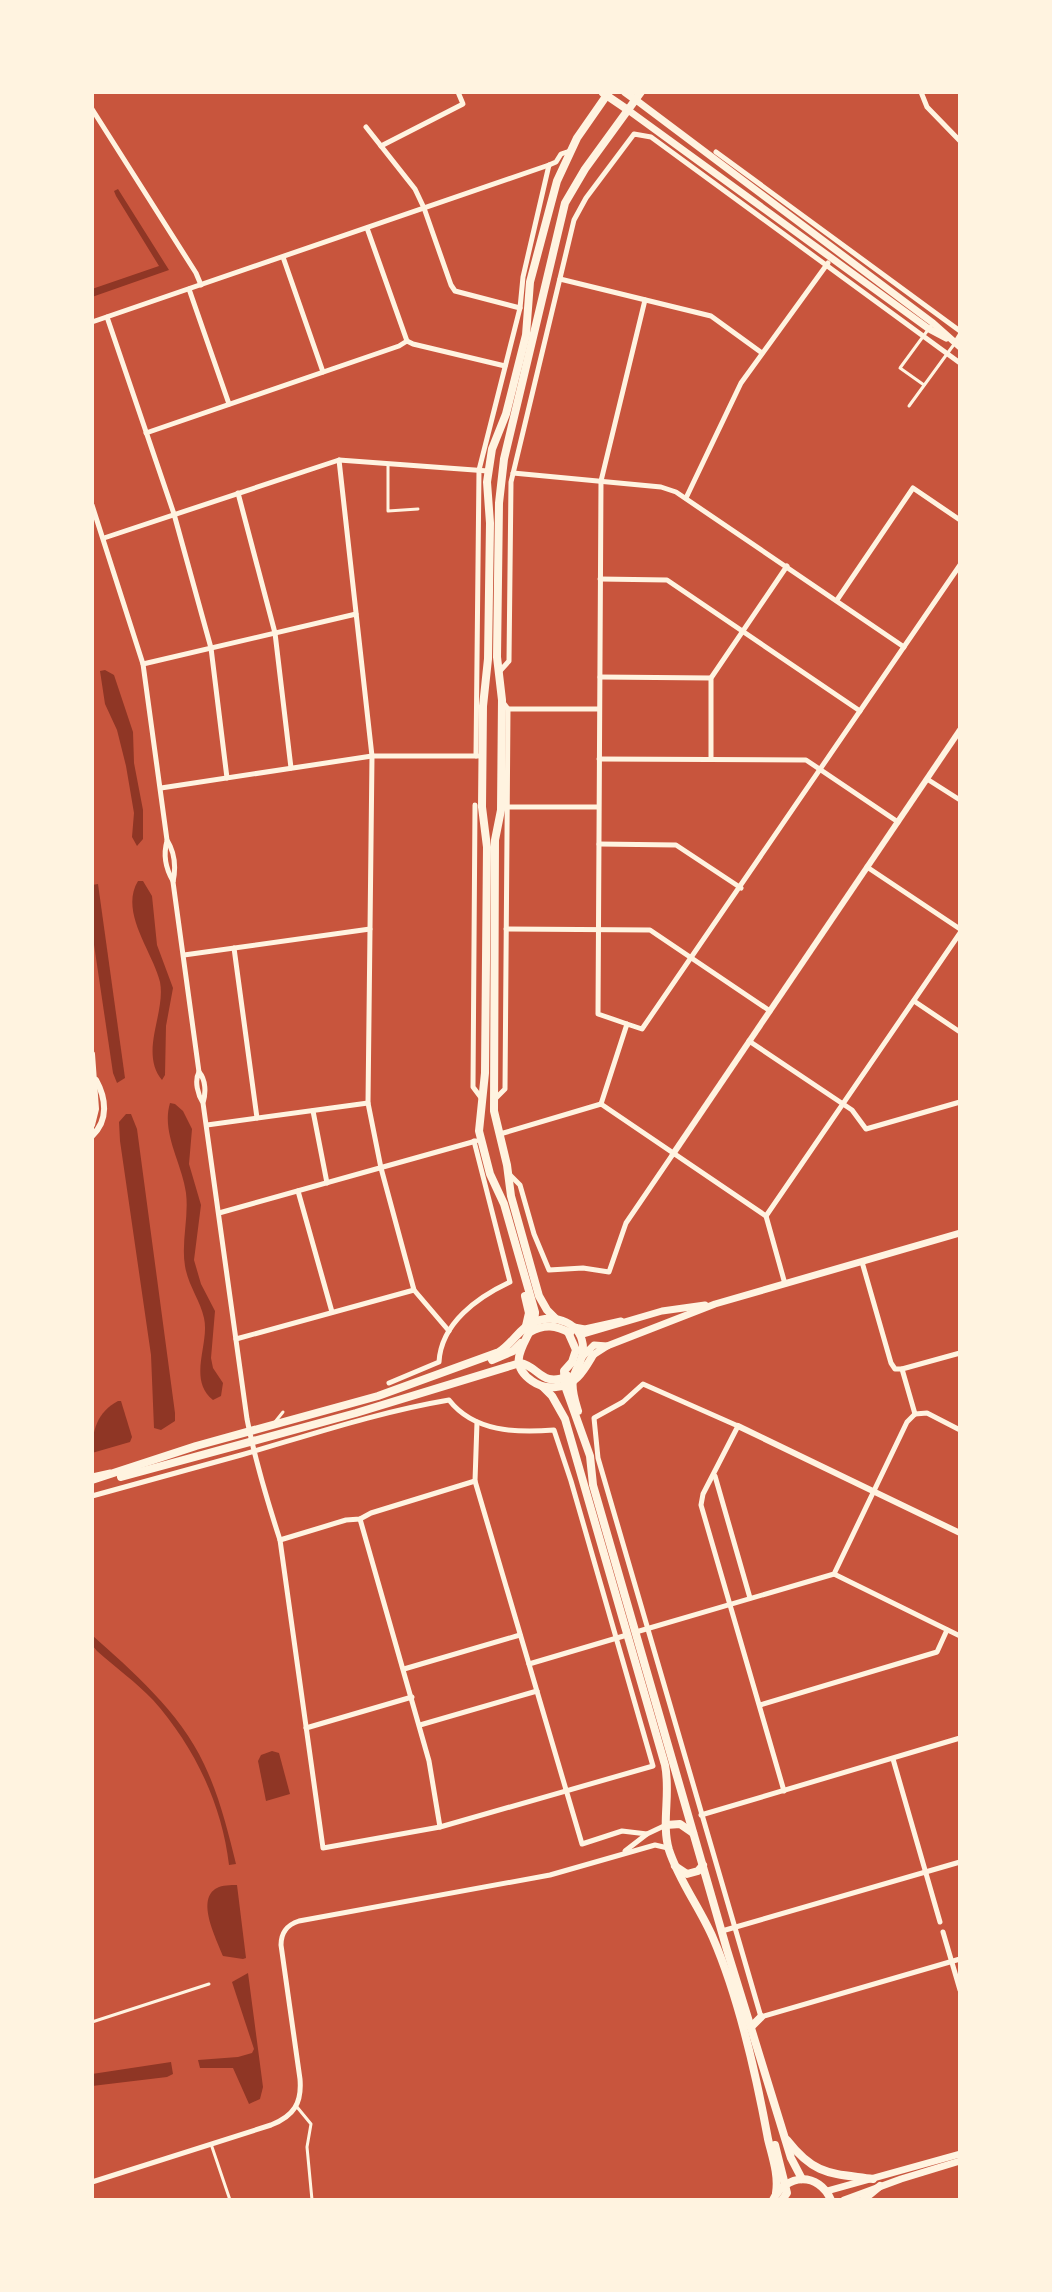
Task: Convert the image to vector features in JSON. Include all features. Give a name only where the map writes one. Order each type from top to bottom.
[{"type":"main road","points":[[625,92],[638,96],[705,154],[929,329],[959,339]]},
{"type":"main road","points":[[500,491],[491,493],[484,471],[506,414],[526,335],[526,291],[557,181],[570,151],[606,93],[677,150],[834,254]]},
{"type":"main road","points":[[542,1386],[567,1382],[585,1371],[588,1356],[580,1335],[556,1319],[539,1296],[511,1196],[493,1100],[495,840],[504,807],[505,710],[498,673],[500,491],[504,459],[565,203],[579,178],[638,96]]},
{"type":"main road","points":[[705,154],[716,152]]},
{"type":"main road","points":[[526,291],[534,283],[540,285],[542,303]]},
{"type":"main road","points":[[430,1377],[455,1374],[503,1356],[535,1321],[504,1204],[477,1140],[485,1073],[487,860],[479,756],[488,659],[490,523],[487,482]]},
{"type":"main road","points":[[483,706],[488,701],[496,701],[505,710]]},
{"type":"main road","points":[[480,799],[491,812],[498,812],[504,807]]},
{"type":"main road","points":[[479,1128],[487,1123],[499,1132]]},
{"type":"main road","points":[[484,1151],[494,1159],[502,1156],[504,1151]]},
{"type":"main road","points":[[567,1382],[588,1356],[715,1304],[960,1233]]},
{"type":"main road","points":[[524,1272],[521,1284],[529,1313],[519,1353],[525,1375]]},
{"type":"main road","points":[[92,1480],[249,1431],[378,1396],[492,1354],[547,1326],[585,1329],[666,1310],[715,1304]]},
{"type":"main road","points":[[535,1321],[556,1319]]},
{"type":"main road","points":[[580,1335],[623,1321]]},
{"type":"main road","points":[[571,1330],[576,1350],[572,1362],[564,1371],[590,1456],[593,1485],[667,1773],[669,1849],[720,1956],[751,2062],[776,2176],[777,2198],[787,2193],[776,2147],[767,2130]]},
{"type":"main road","points":[[92,1480],[251,1441],[520,1363],[545,1378],[567,1382]]},
{"type":"main road","points":[[485,1375],[515,1371],[525,1375],[542,1386],[562,1412],[694,1834],[793,2165],[802,2179]]},
{"type":"main road","points":[[666,1825],[680,1824],[694,1834]]},
{"type":"main road","points":[[675,1865],[687,1874],[698,1871],[703,1865]]},
{"type":"main road","points":[[751,2027],[761,2017]]},
{"type":"main road","points":[[784,2136],[809,2164],[876,2183]]},
{"type":"main road","points":[[844,2200],[876,2183],[960,2154]]},
{"type":"main road","points":[[785,2185],[802,2179],[815,2181],[829,2195],[960,2161]]},
{"type":"main road","points":[[863,2200],[876,2183]]},
{"type":"street","points":[[381,146],[463,104],[458,92]]},
{"type":"street","points":[[921,92],[927,107],[960,141]]},
{"type":"street","points":[[92,109],[201,285]]},
{"type":"street","points":[[366,127],[415,189],[455,291],[520,308]]},
{"type":"street","points":[[498,673],[509,661],[513,473],[574,220],[579,208],[634,134],[644,134],[677,150]]},
{"type":"street","points":[[92,322],[549,165],[556,162],[561,154],[570,151]]},
{"type":"street","points":[[716,152],[834,254],[929,329],[947,354],[960,363]]},
{"type":"street","points":[[161,788],[372,756],[479,756],[484,471],[489,429],[526,291],[549,165]]},
{"type":"street","points":[[367,228],[407,341],[505,366]]},
{"type":"street","points":[[834,254],[959,339]]},
{"type":"street","points":[[686,498],[741,383],[834,254]]},
{"type":"street","points":[[283,257],[323,372]]},
{"type":"street","points":[[553,258],[565,260]]},
{"type":"street","points":[[560,279],[711,316],[762,353]]},
{"type":"street","points":[[189,289],[229,404]]},
{"type":"street","points":[[645,300],[601,481],[598,1014],[642,1029],[960,565]]},
{"type":"street","points":[[107,317],[174,514],[211,648],[227,778]]},
{"type":"street","points":[[146,433],[407,341]]},
{"type":"street","points":[[489,429],[495,439]]},
{"type":"street","points":[[104,538],[339,460],[484,471]]},
{"type":"street","points":[[339,460],[372,756],[368,1103],[381,1168],[414,1290],[449,1331]]},
{"type":"street","points":[[513,473],[661,487],[686,498],[904,647]]},
{"type":"street","points":[[837,600],[913,488],[960,520]]},
{"type":"street","points":[[238,493],[275,633],[291,768]]},
{"type":"street","points":[[92,505],[143,664],[167,840],[166,864],[173,882],[199,1072],[205,1087],[203,1103],[249,1431],[251,1441],[254,1451],[280,1540],[323,1848],[440,1827],[653,1766],[554,1430],[509,1431],[477,1422],[449,1400],[401,1409],[254,1451],[92,1496]]},
{"type":"street","points":[[711,759],[711,678],[787,566]]},
{"type":"street","points":[[600,579],[667,580],[860,711]]},
{"type":"street","points":[[143,664],[356,614]]},
{"type":"street","points":[[600,677],[711,678]]},
{"type":"street","points":[[505,710],[599,709]]},
{"type":"street","points":[[508,1173],[520,1185],[534,1234],[549,1270],[583,1268],[609,1272],[626,1223],[960,730]]},
{"type":"street","points":[[599,759],[806,760],[898,822]]},
{"type":"street","points":[[927,779],[960,800]]},
{"type":"street","points":[[493,1100],[505,1089],[504,807],[598,807]]},
{"type":"street","points":[[598,844],[676,845],[741,888]]},
{"type":"street","points":[[766,1216],[960,931],[867,867]]},
{"type":"street","points":[[184,955],[370,929]]},
{"type":"street","points":[[506,929],[650,930],[770,1011]]},
{"type":"street","points":[[234,948],[257,1118]]},
{"type":"street","points":[[914,1001],[960,1032]]},
{"type":"street","points":[[601,1104],[627,1024]]},
{"type":"street","points":[[749,1041],[852,1110],[866,1129],[960,1102]]},
{"type":"street","points":[[92,1054],[96,1080],[96,1109],[92,1125]]},
{"type":"street","points":[[92,1136],[101,1124],[104,1111],[102,1091],[96,1080]]},
{"type":"street","points":[[207,1125],[368,1103]]},
{"type":"street","points":[[499,1132],[601,1104]]},
{"type":"street","points":[[601,1104],[766,1216],[785,1284]]},
{"type":"street","points":[[313,1111],[327,1183]]},
{"type":"street","points":[[219,1213],[477,1140],[510,1282],[474,1304],[449,1331],[441,1346],[439,1362],[389,1383]]},
{"type":"street","points":[[298,1191],[332,1312]]},
{"type":"street","points":[[526,1250],[534,1234]]},
{"type":"street","points":[[862,1262],[895,1369],[960,1353]]},
{"type":"street","points":[[236,1339],[414,1290]]},
{"type":"street","points":[[902,1369],[915,1414]]},
{"type":"street","points":[[960,1533],[738,1426],[643,1384],[623,1402],[594,1418],[598,1458],[605,1484],[761,2017],[960,1959]]},
{"type":"street","points":[[834,1574],[907,1422],[915,1414],[927,1413],[960,1430]]},
{"type":"street","points":[[477,1422],[475,1481],[582,1844],[622,1831],[647,1834]]},
{"type":"street","points":[[738,1426],[701,1499],[701,1505],[784,1791]]},
{"type":"street","points":[[571,1481],[579,1466]]},
{"type":"street","points":[[714,1475],[750,1598]]},
{"type":"street","points":[[280,1540],[346,1520],[360,1519],[475,1481]]},
{"type":"street","points":[[360,1519],[420,1725],[440,1827]]},
{"type":"street","points":[[529,1664],[834,1574],[960,1636]]},
{"type":"street","points":[[760,1705],[937,1652],[947,1630]]},
{"type":"street","points":[[404,1669],[520,1635]]},
{"type":"street","points":[[420,1725],[537,1691]]},
{"type":"street","points":[[306,1728],[412,1697]]},
{"type":"street","points":[[701,1815],[960,1738]]},
{"type":"street","points":[[893,1759],[940,1922]]},
{"type":"street","points":[[624,1852],[647,1834],[666,1825]]},
{"type":"street","points":[[92,2182],[277,2123],[297,2107],[300,2079],[281,1945],[282,1934],[289,1926],[299,1921],[550,1875],[655,1845],[669,1849]]},
{"type":"street","points":[[722,1931],[960,1862]]},
{"type":"street","points":[[943,1932],[960,1990]]},
{"type":"lane","points":[[924,385],[900,368],[929,329]]},
{"type":"lane","points":[[909,406],[959,339]]},
{"type":"lane","points":[[388,462],[388,511],[418,509]]},
{"type":"lane","points":[[389,1383],[403,1387]]},
{"type":"lane","points":[[274,1424],[283,1412]]},
{"type":"lane","points":[[92,2022],[209,1984]]},
{"type":"lane","points":[[297,2107],[311,2124],[307,2154],[312,2200]]},
{"type":"lane","points":[[211,2144],[230,2200]]},
{"type":"shaded area","points":[[118,189],[169,270],[92,297],[92,289],[159,266],[116,196],[114,191]]},
{"type":"shaded area","points":[[100,671],[114,675],[133,732],[134,763],[143,810],[143,839],[137,846],[132,837],[134,813],[126,766],[117,730],[105,704]]},
{"type":"shaded area","points":[[138,881],[143,881],[152,896],[157,945],[173,988],[166,1026],[165,1075],[162,1080],[153,1057],[160,982],[139,932],[132,906]]},
{"type":"shaded area","points":[[98,884],[125,1078],[117,1083],[92,931],[92,885]]},
{"type":"shaded area","points":[[170,1103],[183,1111],[192,1129],[189,1164],[201,1205],[194,1260],[201,1284],[215,1311],[211,1358],[213,1368],[223,1383],[221,1396],[213,1400],[201,1382],[204,1318],[185,1266],[186,1193],[168,1126]]},
{"type":"shaded area","points":[[126,1114],[131,1114],[137,1129],[175,1413],[175,1421],[161,1430],[154,1428],[151,1355],[120,1141],[119,1122]]},
{"type":"shaded area","points":[[121,1401],[132,1437],[130,1442],[92,1453],[97,1423],[105,1411]]},
{"type":"shaded area","points":[[92,1635],[154,1693],[194,1745],[214,1788],[236,1864],[229,1865],[213,1798],[193,1756],[153,1700],[97,1651],[92,1645]]},
{"type":"shaded area","points":[[272,1751],[279,1753],[290,1794],[266,1801],[258,1761],[261,1755]]},
{"type":"shaded area","points":[[237,1885],[246,1958],[243,1959],[223,1956],[208,1910],[211,1893],[217,1888]]},
{"type":"shaded area","points":[[248,1973],[263,2087],[260,2099],[249,2104],[233,2068],[200,2068],[198,2060],[252,2053],[254,2049],[232,1982]]},
{"type":"shaded area","points":[[171,2062],[173,2074],[167,2077],[92,2086],[92,2074]]}]
